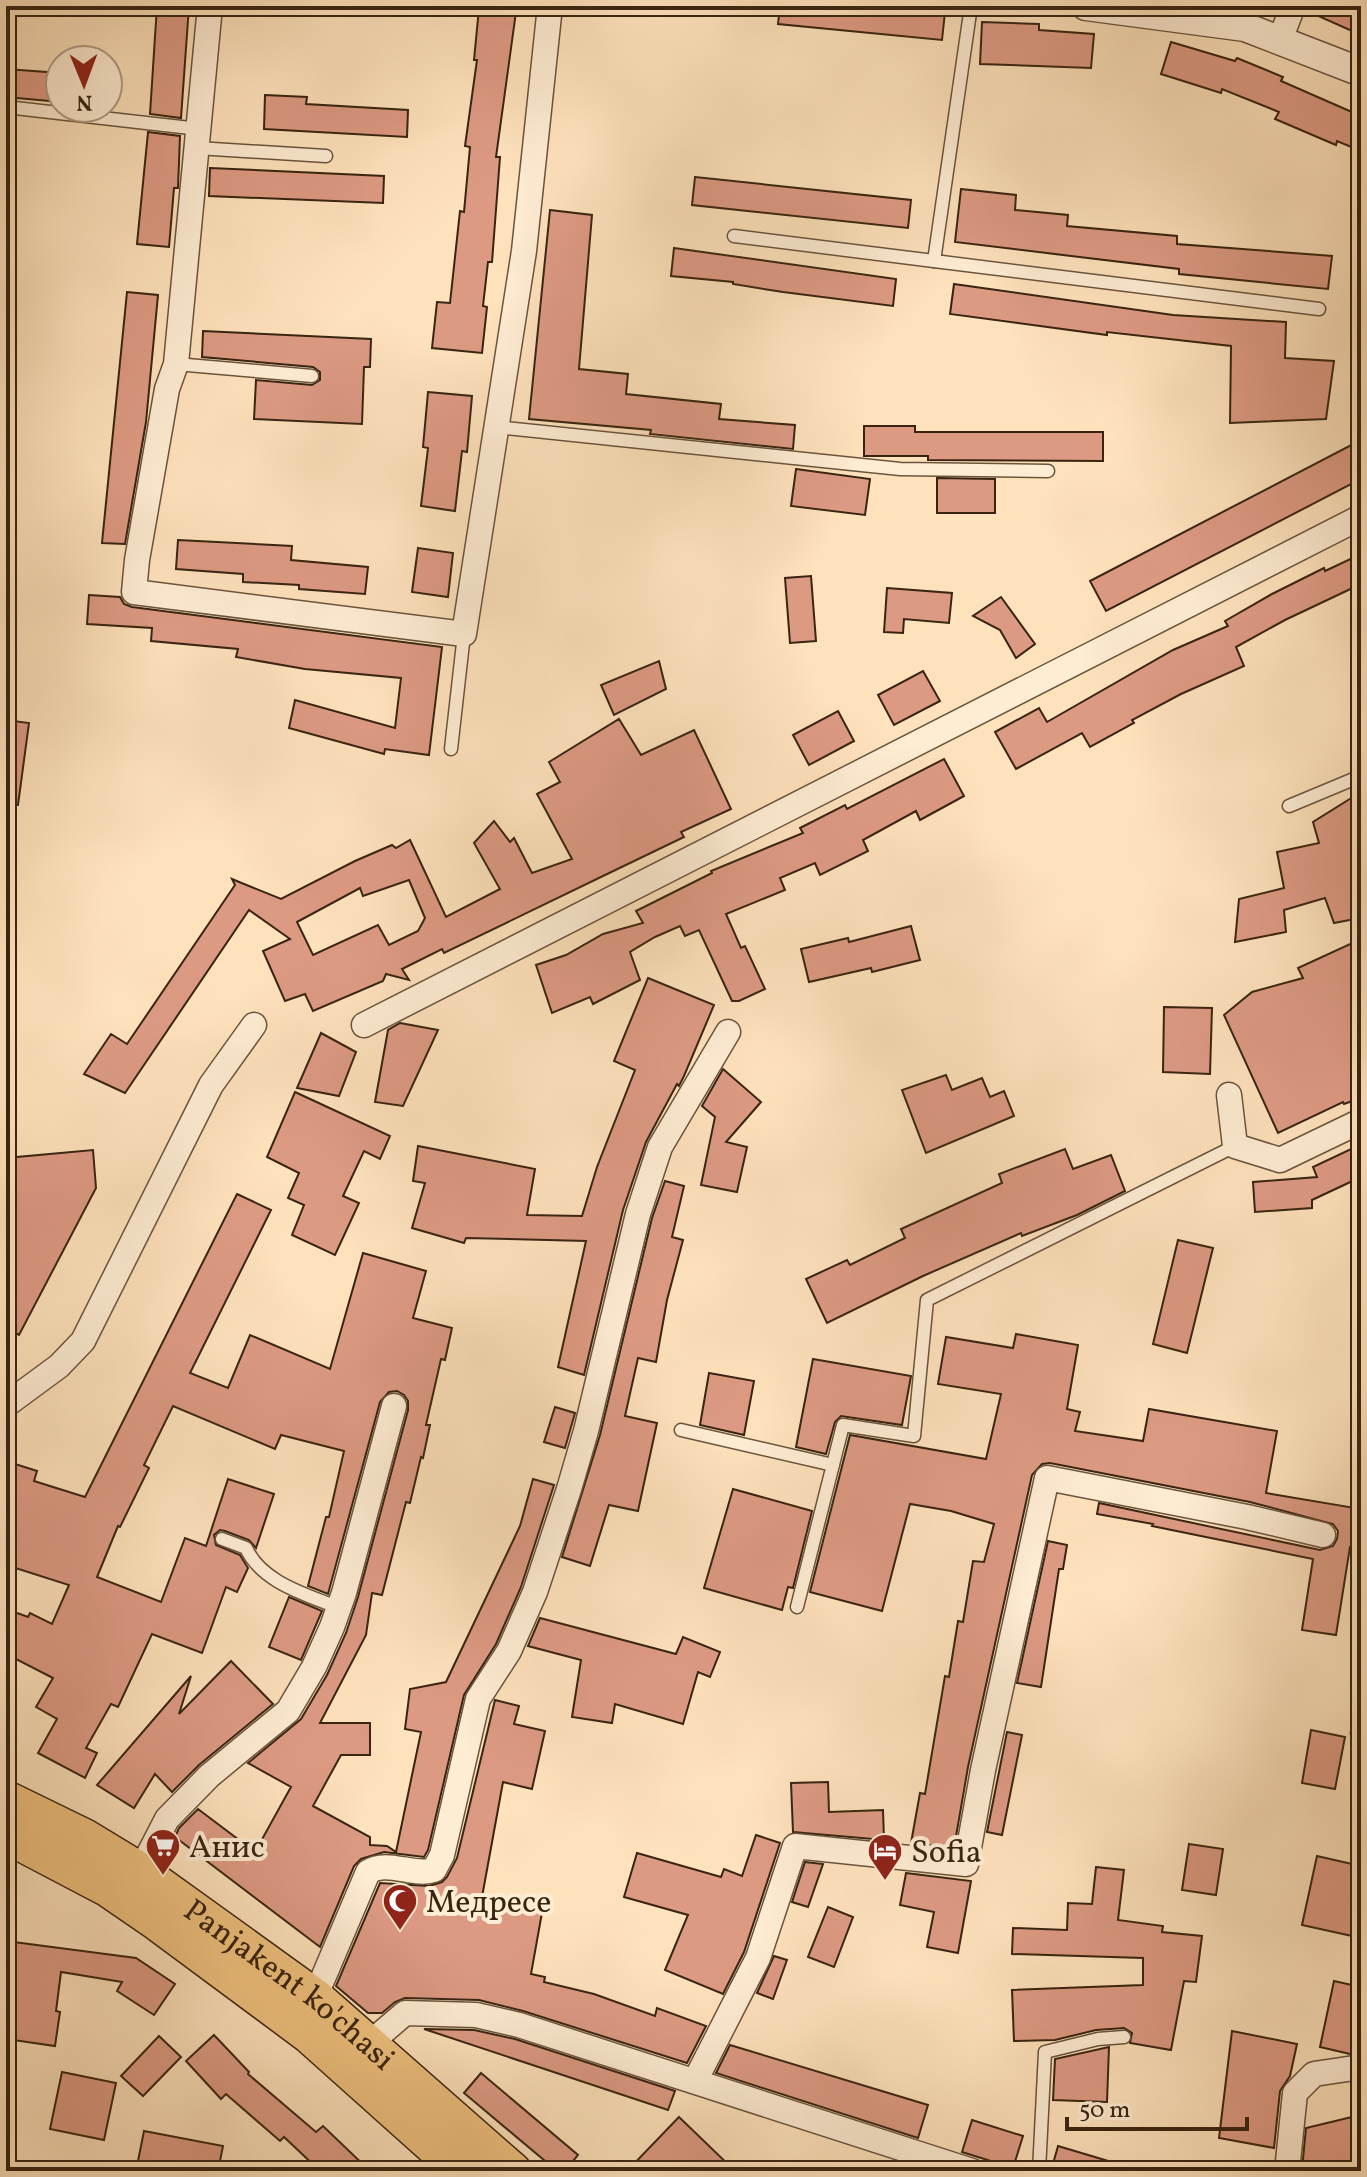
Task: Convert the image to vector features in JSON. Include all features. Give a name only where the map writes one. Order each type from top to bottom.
[{"type":"main road","name":"Panjakent ko'chasi","points":[[6,1799],[84,1837],[140,1871],[315,1997],[513,2171]]},
{"type":"main road","name":"Panjakent ko'chasi","points":[[7,1839],[107,1888],[171,1932],[309,2035],[461,2171]]},
{"type":"street","points":[[210,6],[176,364],[167,389],[134,592],[464,634],[524,251],[550,6]]},
{"type":"street","points":[[1086,6],[1245,27],[1361,72]]},
{"type":"street","points":[[1280,40],[1293,6]]},
{"type":"street","points":[[364,1025],[1361,517]]},
{"type":"street","points":[[6,1405],[59,1366],[83,1341],[211,1085],[254,1025]]},
{"type":"street","points":[[315,1997],[368,1872],[374,1868],[426,1872],[434,1870],[442,1855],[478,1699],[509,1651],[535,1592],[569,1489],[638,1214],[660,1147],[728,1032]]},
{"type":"street","points":[[1229,1095],[1235,1146],[1280,1160],[1361,1121]]},
{"type":"street","points":[[140,1871],[167,1819],[209,1776],[288,1711],[326,1643],[339,1608],[394,1406]]},
{"type":"street","points":[[695,2081],[758,1958],[795,1846],[966,1864],[986,1756],[1047,1478],[1323,1535]]},
{"type":"street","points":[[370,2043],[405,2013],[476,2015],[572,2041],[972,2171]]},
{"type":"street","points":[[1287,2171],[1295,2093],[1314,2074],[1361,2067]]},
{"type":"lane","points":[[934,261],[971,6]]},
{"type":"lane","points":[[6,107],[326,156]]},
{"type":"lane","points":[[734,236],[1319,309]]},
{"type":"lane","points":[[176,364],[312,376]]},
{"type":"lane","points":[[496,427],[900,469],[1048,471]]},
{"type":"lane","points":[[451,749],[464,634]]},
{"type":"lane","points":[[1361,735],[1358,736],[1361,742]]},
{"type":"lane","points":[[1289,806],[1361,776]]},
{"type":"lane","points":[[797,1607],[843,1425],[914,1436],[927,1300],[1235,1146]]},
{"type":"lane","points":[[681,1430],[833,1465]]},
{"type":"lane","points":[[222,1539],[246,1548],[253,1563],[280,1583],[339,1608]]},
{"type":"lane","points":[[1039,2171],[1045,2052],[1098,2039],[1124,2037]]},
{"type":"building","points":[[157,6],[189,6],[181,118],[150,114]]},
{"type":"building","points":[[780,6],[878,6],[945,12],[942,40],[778,24]]},
{"type":"building","points":[[1308,6],[1361,6],[1361,35],[1307,11]]},
{"type":"building","points":[[479,8],[516,12],[496,157],[500,157],[492,262],[488,262],[483,306],[487,307],[482,353],[432,348],[437,302],[450,303],[460,211],[464,212],[470,147],[465,146],[477,60],[474,60]]},
{"type":"building","points":[[982,22],[1039,24],[1039,30],[1094,34],[1091,68],[980,64]]},
{"type":"building","points":[[1171,42],[1235,61],[1237,58],[1361,116],[1361,151],[1337,141],[1336,145],[1275,119],[1279,112],[1222,89],[1221,93],[1161,74]]},
{"type":"building","points":[[6,69],[44,72],[44,101],[6,97]]},
{"type":"building","points":[[265,95],[307,97],[306,104],[408,110],[407,137],[264,129]]},
{"type":"building","points":[[148,132],[180,136],[178,188],[174,188],[169,247],[137,244]]},
{"type":"building","points":[[210,168],[384,176],[383,203],[209,196]]},
{"type":"building","points":[[695,177],[911,200],[908,228],[692,205]]},
{"type":"building","points":[[961,189],[1016,195],[1015,210],[1068,215],[1067,226],[1177,236],[1177,244],[1332,256],[1328,289],[1179,274],[1179,269],[955,242]]},
{"type":"building","points":[[550,210],[592,215],[579,369],[628,374],[626,394],[721,404],[719,419],[795,425],[793,449],[650,434],[651,430],[529,419]]},
{"type":"building","points":[[674,248],[896,279],[893,306],[671,276]]},
{"type":"building","points":[[954,284],[1173,315],[1286,322],[1285,358],[1334,361],[1326,419],[1230,423],[1231,346],[1107,332],[1107,335],[950,314]]},
{"type":"building","points":[[127,292],[158,295],[146,422],[125,544],[102,543]]},
{"type":"building","points":[[203,331],[371,339],[370,367],[364,367],[362,424],[254,419],[256,380],[312,385],[320,380],[320,372],[313,367],[202,357]]},
{"type":"building","points":[[428,392],[472,396],[467,452],[462,451],[455,511],[421,506],[428,448],[423,447]]},
{"type":"building","points":[[864,426],[915,426],[915,432],[1103,432],[1103,461],[928,460],[928,456],[864,456]]},
{"type":"building","points":[[1361,440],[1361,479],[1106,611],[1090,581]]},
{"type":"building","points":[[796,469],[870,479],[865,515],[791,506]]},
{"type":"building","points":[[937,478],[995,479],[995,513],[937,513]]},
{"type":"building","points":[[178,540],[292,546],[291,560],[368,567],[365,594],[299,589],[299,585],[243,582],[243,574],[176,569]]},
{"type":"building","points":[[418,548],[453,553],[448,597],[412,592]]},
{"type":"building","points":[[1361,554],[1361,584],[1236,647],[1244,666],[1181,694],[1090,747],[1082,733],[1016,769],[995,732],[1039,708],[1047,722],[1173,650],[1228,626],[1225,621],[1272,594]]},
{"type":"building","points":[[811,576],[816,641],[790,643],[785,578]]},
{"type":"building","points":[[887,588],[952,593],[949,623],[904,619],[903,633],[884,632]]},
{"type":"building","points":[[89,595],[120,597],[124,604],[132,607],[442,647],[429,755],[385,749],[384,754],[289,728],[295,700],[395,728],[401,678],[305,669],[236,657],[238,649],[151,641],[152,628],[87,624]]},
{"type":"building","points":[[1001,597],[1035,644],[1016,658],[1000,630],[973,616]]},
{"type":"building","points":[[659,661],[666,689],[614,715],[601,685]]},
{"type":"building","points":[[923,671],[940,701],[894,725],[878,695]]},
{"type":"building","points":[[838,711],[854,741],[809,765],[793,735]]},
{"type":"building","points":[[619,719],[641,755],[694,730],[731,809],[681,832],[684,837],[444,953],[442,949],[402,969],[409,980],[386,974],[383,981],[313,1011],[305,994],[285,1001],[263,951],[290,939],[249,910],[125,1093],[84,1074],[111,1034],[127,1044],[235,885],[232,879],[281,899],[355,861],[392,845],[396,848],[410,840],[446,917],[500,889],[474,843],[494,821],[510,842],[514,838],[532,873],[572,859],[537,794],[560,782],[549,762]],"holes":[[[409,880],[425,918],[418,931],[389,945],[378,925],[313,955],[297,922],[360,888],[363,896]]]},
{"type":"building","points":[[6,720],[29,723],[18,805],[6,804]]},
{"type":"building","points":[[944,759],[964,796],[920,820],[916,811],[863,840],[868,851],[820,875],[815,863],[780,878],[785,890],[726,914],[765,989],[732,1001],[699,930],[685,936],[680,926],[630,952],[640,980],[593,1004],[590,997],[552,1013],[536,965],[566,955],[603,934],[643,923],[636,911],[711,871],[803,833],[800,828],[845,805],[847,809]]},
{"type":"building","points":[[1361,792],[1361,904],[1351,906],[1355,919],[1334,923],[1325,898],[1284,910],[1286,932],[1235,942],[1239,899],[1284,888],[1277,852],[1319,843],[1313,822]]},
{"type":"building","points":[[911,926],[920,960],[872,972],[871,968],[809,982],[801,949],[848,938],[849,942]]},
{"type":"building","points":[[1361,939],[1361,975],[1357,977],[1361,991],[1361,1098],[1343,1102],[1278,1133],[1224,1015],[1252,992],[1303,978],[1298,968]]},
{"type":"building","points":[[648,978],[714,1005],[684,1076],[646,1142],[623,1210],[584,1375],[558,1367],[586,1241],[466,1238],[464,1243],[412,1228],[425,1183],[413,1181],[418,1146],[535,1169],[527,1215],[582,1216],[597,1167],[635,1070],[614,1061]]},
{"type":"building","points":[[1164,1007],[1212,1008],[1210,1074],[1163,1072]]},
{"type":"building","points":[[400,1023],[438,1030],[403,1106],[375,1102],[388,1030]]},
{"type":"building","points":[[321,1033],[356,1052],[339,1096],[297,1088]]},
{"type":"building","points":[[723,1069],[761,1102],[726,1142],[747,1147],[737,1192],[701,1185],[715,1117],[702,1106]]},
{"type":"building","points":[[946,1075],[952,1090],[982,1078],[990,1097],[1004,1091],[1014,1116],[926,1153],[902,1090]]},
{"type":"building","points":[[295,1092],[390,1136],[380,1159],[364,1151],[343,1196],[359,1203],[335,1255],[292,1235],[304,1205],[288,1198],[299,1173],[267,1157]]},
{"type":"building","points":[[1065,1149],[1073,1169],[1111,1155],[1125,1191],[1077,1215],[1022,1236],[1021,1233],[923,1276],[827,1323],[806,1279],[847,1260],[850,1265],[905,1238],[901,1229],[1002,1183],[999,1174]]},
{"type":"building","points":[[1351,1149],[1361,1177],[1312,1200],[1312,1208],[1255,1212],[1253,1182],[1317,1177],[1313,1167]]},
{"type":"building","points":[[93,1150],[96,1188],[19,1335],[6,1328],[6,1158]]},
{"type":"building","points":[[665,1181],[684,1186],[672,1237],[683,1240],[667,1300],[656,1362],[638,1358],[625,1416],[657,1423],[638,1511],[609,1505],[590,1566],[562,1557],[600,1435],[652,1218]]},
{"type":"building","points":[[237,1194],[271,1210],[190,1373],[228,1388],[250,1335],[330,1369],[363,1253],[426,1271],[413,1318],[452,1328],[445,1360],[441,1359],[426,1425],[430,1425],[423,1458],[410,1503],[406,1502],[382,1595],[372,1593],[366,1635],[320,1723],[370,1723],[370,1755],[341,1755],[313,1806],[370,1837],[370,1845],[387,1846],[396,1852],[421,1732],[405,1729],[410,1689],[446,1682],[520,1526],[533,1479],[554,1485],[521,1587],[496,1644],[464,1695],[428,1850],[424,1857],[384,1852],[361,1859],[354,1866],[320,1947],[175,1837],[179,1828],[198,1809],[255,1852],[291,1787],[248,1763],[301,1719],[327,1675],[346,1633],[408,1410],[404,1395],[397,1391],[389,1392],[380,1402],[328,1594],[308,1586],[326,1517],[329,1517],[344,1451],[281,1435],[275,1449],[173,1406],[144,1465],[149,1468],[118,1526],[97,1577],[161,1602],[185,1538],[206,1546],[228,1479],[274,1494],[256,1548],[249,1540],[225,1531],[220,1530],[214,1535],[216,1545],[240,1555],[248,1568],[237,1592],[226,1587],[202,1653],[152,1634],[118,1707],[111,1704],[86,1748],[97,1753],[85,1778],[38,1753],[57,1719],[36,1707],[53,1678],[6,1654],[6,1609],[28,1617],[30,1613],[52,1624],[69,1585],[6,1565],[6,1461],[37,1471],[34,1481],[85,1497]]},
{"type":"building","points":[[1178,1240],[1213,1248],[1187,1353],[1153,1344]]},
{"type":"building","points":[[1016,1334],[1078,1345],[1067,1409],[1080,1412],[1075,1431],[1143,1441],[1149,1409],[1277,1431],[1266,1493],[1361,1509],[1361,1550],[1350,1547],[1336,1635],[1302,1630],[1313,1559],[1097,1514],[1099,1503],[1320,1550],[1333,1546],[1337,1539],[1338,1531],[1333,1524],[1250,1502],[1050,1463],[1042,1464],[1032,1475],[968,1767],[954,1848],[911,1843],[920,1793],[925,1794],[945,1676],[949,1677],[958,1621],[963,1622],[973,1561],[984,1562],[994,1524],[951,1511],[910,1504],[882,1611],[810,1592],[850,1435],[986,1459],[1001,1394],[938,1384],[946,1337],[1013,1348]]},
{"type":"building","points":[[813,1359],[911,1376],[902,1425],[841,1416],[835,1422],[826,1454],[796,1447]]},
{"type":"building","points":[[709,1373],[754,1381],[744,1435],[700,1425]]},
{"type":"building","points":[[555,1407],[575,1413],[565,1448],[544,1442]]},
{"type":"building","points":[[733,1489],[812,1511],[793,1588],[788,1587],[782,1610],[704,1588]]},
{"type":"building","points":[[1048,1541],[1067,1545],[1063,1569],[1059,1569],[1041,1687],[1017,1683]]},
{"type":"building","points":[[289,1597],[322,1611],[301,1660],[269,1647]]},
{"type":"building","points":[[540,1618],[676,1654],[683,1637],[720,1652],[710,1677],[698,1672],[683,1724],[615,1704],[612,1723],[572,1717],[581,1660],[528,1646]]},
{"type":"building","points":[[231,1661],[273,1704],[199,1765],[172,1792],[155,1774],[134,1808],[97,1785],[191,1676],[179,1714]]},
{"type":"building","points":[[495,1700],[519,1706],[514,1724],[545,1731],[532,1789],[503,1782],[482,1897],[543,1907],[531,1974],[545,1977],[544,1982],[594,1994],[655,2016],[657,2008],[706,2026],[687,2063],[479,2000],[405,1998],[382,2013],[368,2013],[336,1986],[380,1883],[429,1886],[447,1877],[457,1858]]},
{"type":"building","points":[[1311,1730],[1345,1737],[1335,1789],[1302,1783]]},
{"type":"building","points":[[1007,1732],[1022,1735],[1002,1835],[987,1832]]},
{"type":"building","points":[[828,1782],[829,1812],[883,1810],[884,1840],[793,1832],[791,1783]]},
{"type":"building","points":[[756,1835],[780,1843],[744,1952],[723,1994],[665,1970],[688,1915],[624,1897],[637,1853],[721,1877],[724,1869],[742,1876]]},
{"type":"building","points":[[1189,1844],[1223,1849],[1216,1895],[1182,1890]]},
{"type":"building","points":[[1317,1856],[1361,1866],[1361,1938],[1302,1925]]},
{"type":"building","points":[[805,1862],[823,1864],[808,1907],[792,1902]]},
{"type":"building","points":[[1096,1867],[1124,1870],[1118,1920],[1163,1926],[1162,1932],[1202,1936],[1196,1982],[1184,1981],[1171,2050],[1130,2043],[1132,2033],[1124,2028],[1096,2030],[1055,2040],[1014,2041],[1012,1990],[1143,1985],[1143,1958],[1012,1954],[1013,1928],[1067,1930],[1068,1903],[1092,1904]]},
{"type":"building","points":[[906,1873],[971,1881],[958,1953],[927,1947],[934,1912],[900,1905]]},
{"type":"building","points":[[828,1907],[853,1917],[834,1967],[808,1957]]},
{"type":"building","points":[[6,1941],[136,1958],[175,1984],[154,2015],[117,1991],[122,1982],[61,1972],[55,2046],[6,2039]]},
{"type":"building","points":[[774,1956],[787,1960],[773,1999],[757,1993]]},
{"type":"building","points":[[1334,1981],[1361,1987],[1361,2052],[1350,2054],[1320,2047]]},
{"type":"building","points":[[424,2029],[474,2030],[515,2039],[675,2091],[668,2110]]},
{"type":"building","points":[[1232,2031],[1297,2044],[1290,2076],[1280,2091],[1274,2148],[1219,2138]]},
{"type":"building","points":[[214,2035],[248,2074],[316,2132],[323,2126],[370,2171],[320,2171],[284,2137],[280,2141],[226,2094],[221,2099],[186,2061]]},
{"type":"building","points":[[159,2036],[181,2057],[143,2096],[121,2076]]},
{"type":"building","points":[[730,2045],[928,2105],[918,2138],[716,2073]]},
{"type":"building","points":[[1109,2047],[1107,2102],[1053,2100],[1055,2059]]},
{"type":"building","points":[[62,2072],[116,2083],[104,2140],[50,2129]]},
{"type":"building","points":[[481,2073],[578,2155],[565,2171],[557,2171],[464,2093]]},
{"type":"building","points":[[1356,2116],[1361,2139],[1361,2171],[1306,2171],[1303,2159],[1306,2128]]},
{"type":"building","points":[[679,2117],[735,2171],[627,2171]]},
{"type":"building","points":[[972,2120],[1023,2136],[1013,2168],[962,2152]]},
{"type":"building","points":[[144,2131],[223,2146],[218,2171],[136,2171]]},
{"type":"building","points":[[1058,2146],[1125,2166],[1124,2171],[1051,2171]]},
{"type":"place","name":"Анис","points":[[163,1877]]},
{"type":"place","name":"Sofia","points":[[885,1882]]},
{"type":"place","name":"Медресе","points":[[400,1932]]}]
